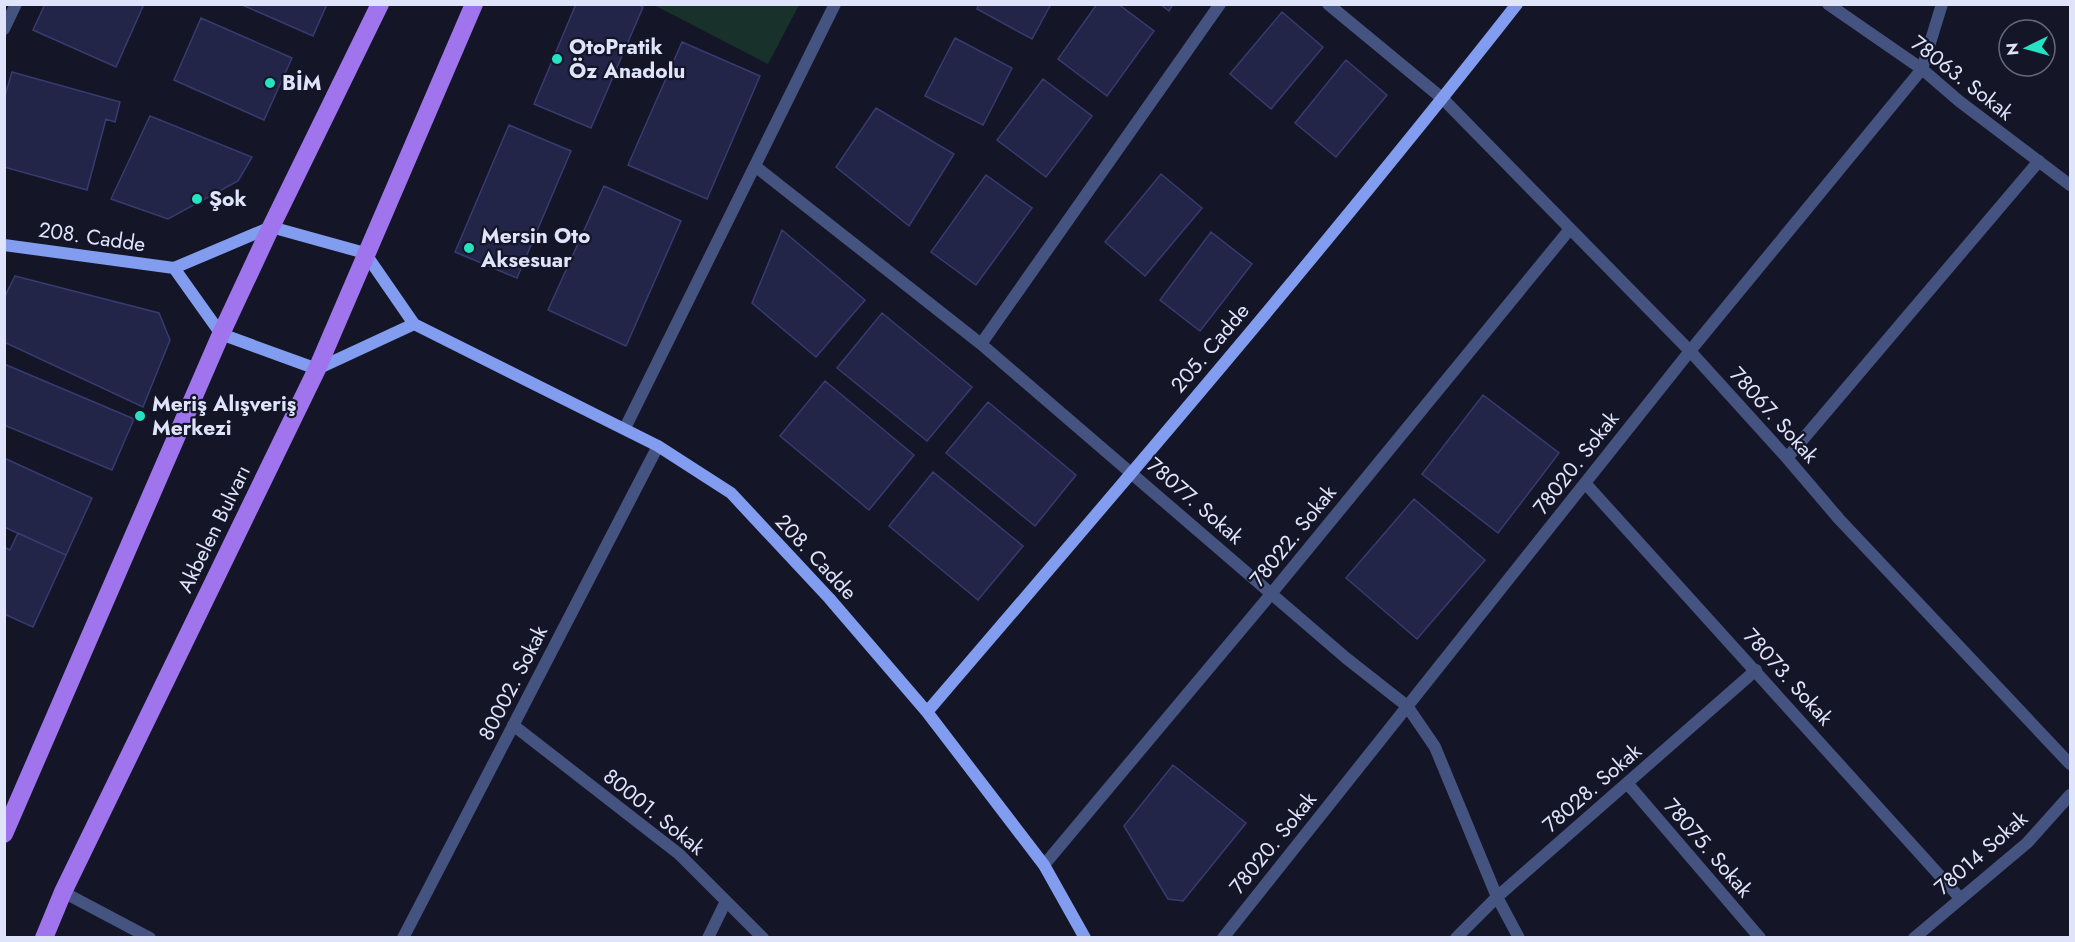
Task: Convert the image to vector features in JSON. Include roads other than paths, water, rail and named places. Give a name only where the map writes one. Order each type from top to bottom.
[{"type":"main road","points":[[4,834],[222,334],[271,227],[380,4]]},
{"type":"main road","name":"Akbelen Bulvarı","points":[[44,938],[63,892],[317,369],[474,4]]},
{"type":"street","points":[[4,29],[16,4]]},
{"type":"street","points":[[625,428],[835,4]]},
{"type":"street","points":[[981,344],[1220,4]]},
{"type":"street","name":"78067. Sokak","points":[[1328,4],[1443,99],[1690,351],[1839,519],[2070,764]]},
{"type":"street","name":"205. Cadde","points":[[927,712],[1132,472],[1443,99],[1517,4]]},
{"type":"street","name":"78063. Sokak","points":[[1828,4],[1922,69],[1959,101],[2070,185]]},
{"type":"street","name":"78020. Sokak","points":[[1223,938],[1690,351],[1922,69],[1942,4]]},
{"type":"street","points":[[1787,458],[2039,161]]},
{"type":"street","name":"78077. Sokak","points":[[755,166],[981,344],[1346,658],[1407,706],[1435,747],[1497,897],[1519,938]]},
{"type":"street","points":[[271,227],[365,253],[414,324],[317,369],[222,334],[174,268],[271,227]]},
{"type":"street","name":"78022. Sokak","points":[[1044,865],[1271,594],[1570,229]]},
{"type":"street","name":"208. Cadde","points":[[4,245],[174,268]]},
{"type":"street","name":"208. Cadde","points":[[414,324],[625,428],[658,446],[731,494],[829,598],[927,712],[1044,865],[1085,938]]},
{"type":"street","name":"80002. Sokak","points":[[403,938],[658,446]]},
{"type":"street","name":"78073. Sokak","points":[[1585,483],[1960,898]]},
{"type":"street","name":"78028. Sokak","points":[[1456,938],[1497,897],[1756,670]]},
{"type":"street","name":"80001. Sokak","points":[[513,725],[679,854],[762,938]]},
{"type":"street","name":"78075. Sokak","points":[[1627,783],[1760,938]]},
{"type":"street","name":"78014 Sokak","points":[[1914,938],[2026,843],[2070,795]]},
{"type":"street","points":[[63,892],[150,938]]},
{"type":"street","points":[[708,938],[726,901]]},
{"type":"place","name":"OtoPratik Öz Anadolu","points":[[557,59]]},
{"type":"place","name":"BİM","points":[[270,83]]},
{"type":"place","name":"Şok","points":[[197,199]]},
{"type":"place","name":"Mersin Oto Aksesuar","points":[[469,248]]},
{"type":"place","name":"Meriş Alışveriş Merkezi","points":[[140,416]]}]
